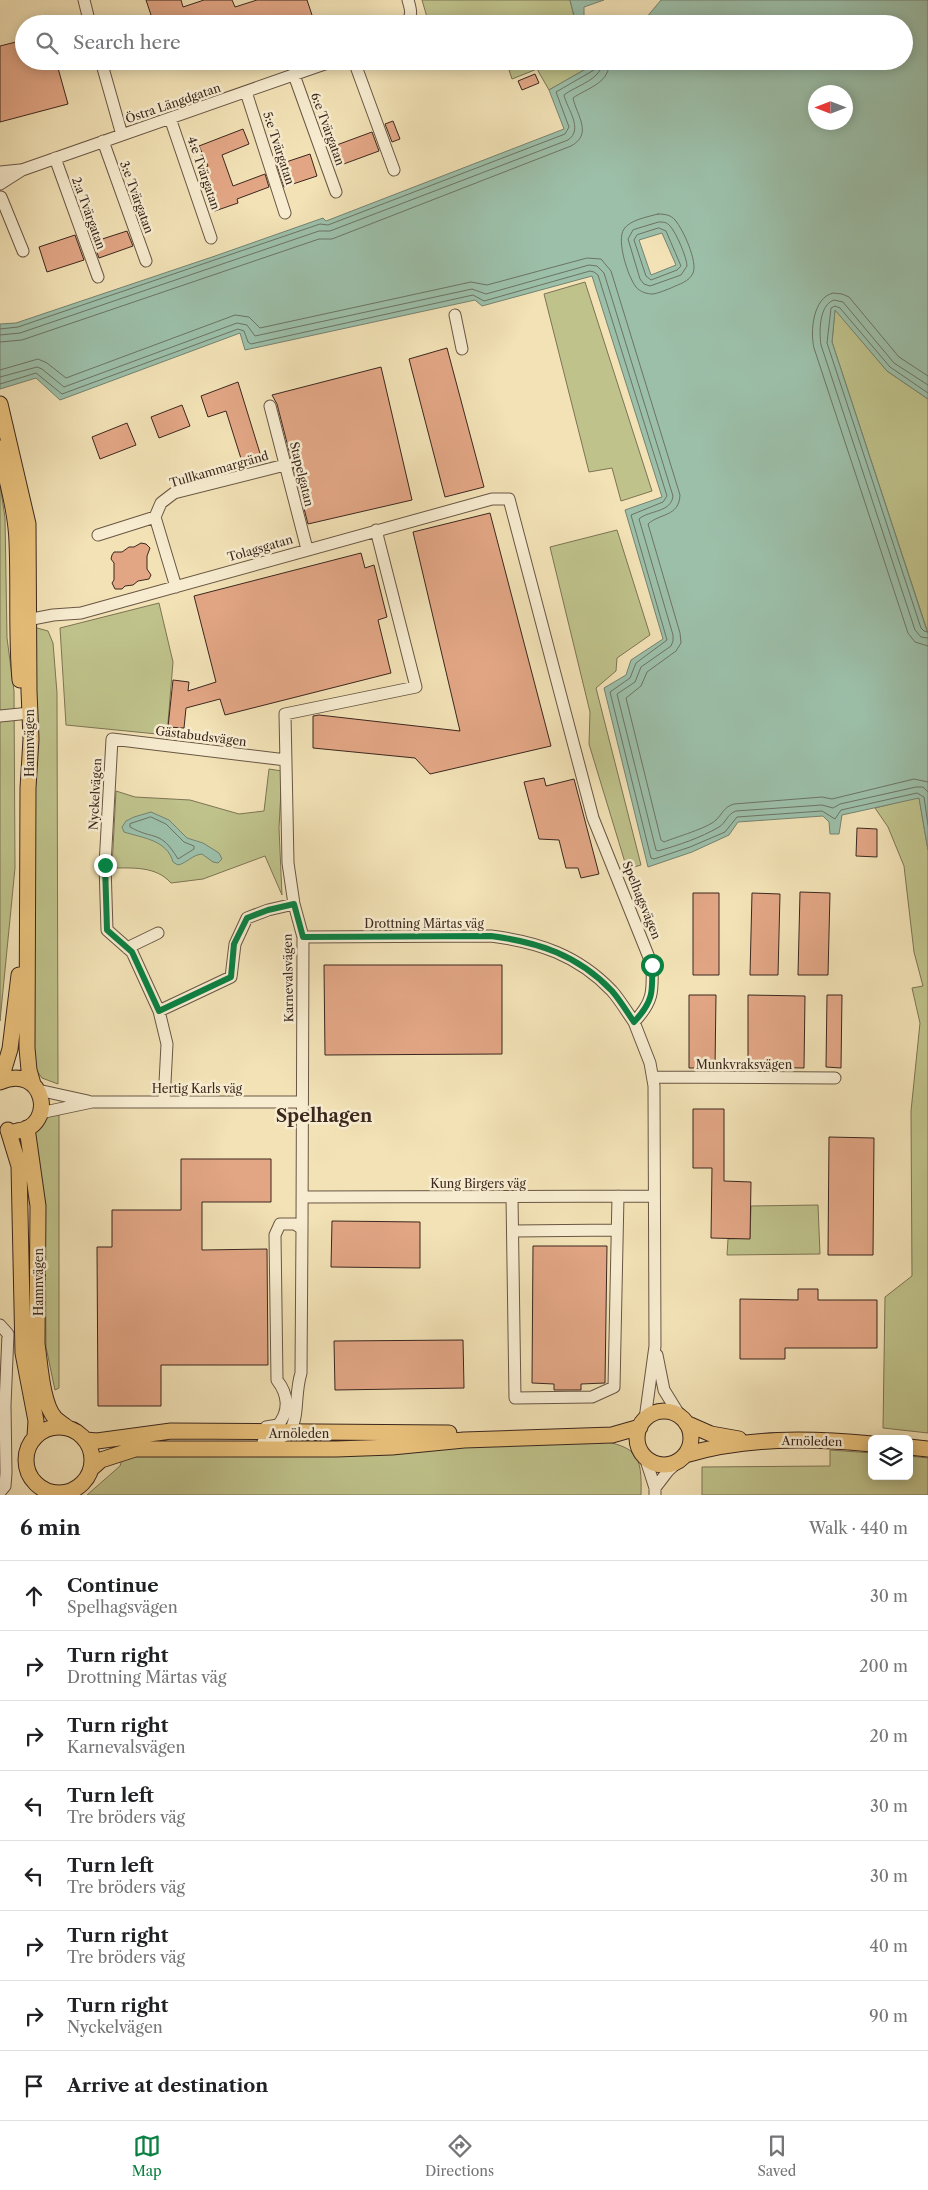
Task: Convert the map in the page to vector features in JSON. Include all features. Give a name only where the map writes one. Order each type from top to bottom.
[{"type":"main road","name":"Hamnvägen","points":[[0,404],[28,524],[24,621]]},
{"type":"main road","name":"Hamnvägen","points":[[0,448],[14,510],[18,541],[24,621],[26,713],[20,969],[10,1049],[0,1082]]},
{"type":"main road","name":"Hamnvägen","points":[[26,713],[31,739],[28,788],[27,1048],[29,1070],[41,1098],[40,1113]]},
{"type":"main road","points":[[0,1082],[17,1077],[36,1087]]},
{"type":"main road","points":[[4,1128],[27,1128],[33,1124],[40,1113]]},
{"type":"main road","name":"Hamnvägen","points":[[4,1128],[19,1166],[23,1353],[36,1422],[35,1436]]},
{"type":"main road","name":"Hamnvägen","points":[[27,1128],[38,1206],[37,1344],[49,1409],[55,1418],[68,1428]]},
{"type":"main road","points":[[662,1411],[671,1412],[683,1420],[690,1431],[691,1441],[683,1457],[671,1464],[660,1465],[643,1455],[637,1436],[642,1423],[653,1414],[662,1411]]},
{"type":"main road","name":"Arnöleden","points":[[683,1420],[711,1434],[753,1441]]},
{"type":"main road","name":"Arnöleden","points":[[91,1469],[101,1460],[135,1449],[336,1449],[513,1437],[595,1436],[612,1434],[642,1423]]},
{"type":"main road","name":"Arnöleden","points":[[86,1440],[97,1441],[171,1431],[212,1432],[292,1427],[513,1437]]},
{"type":"main road","points":[[68,1428],[86,1440],[92,1452],[91,1469],[84,1483],[75,1490],[54,1494],[46,1491],[32,1478],[27,1469],[28,1450],[35,1436],[48,1429],[68,1428]]},
{"type":"main road","name":"Arnöleden","points":[[595,1436],[612,1438],[629,1444],[643,1455]]},
{"type":"main road","name":"Arnöleden","points":[[683,1457],[711,1448],[753,1441],[826,1440],[868,1444]]},
{"type":"main road","points":[[913,1447],[928,1449]]},
{"type":"main road","points":[[30,1495],[32,1478]]},
{"type":"street","points":[[84,0],[88,15]]},
{"type":"street","points":[[408,0],[412,12],[410,15]]},
{"type":"street","points":[[104,70],[122,135]]},
{"type":"street","name":"Östra Längdgatan","points":[[0,184],[22,170],[308,70]]},
{"type":"street","points":[[357,70],[394,170]]},
{"type":"street","name":"6:e Tvärgatan","points":[[294,75],[336,192]]},
{"type":"street","name":"5:e Tvärgatan","points":[[246,92],[284,212]]},
{"type":"street","name":"4:e Tvärgatan","points":[[170,118],[211,238]]},
{"type":"street","name":"3:e Tvärgatan","points":[[104,141],[146,261]]},
{"type":"street","name":"2:a Tvärgatan","points":[[55,158],[98,277]]},
{"type":"street","name":"Östra Längdgatan","points":[[0,172],[22,170]]},
{"type":"street","points":[[1,197],[23,251]]},
{"type":"street","points":[[455,315],[462,349]]},
{"type":"street","name":"Stapelgatan","points":[[270,406],[306,549]]},
{"type":"street","name":"Tullkammargränd","points":[[155,517],[161,502],[174,493],[285,465]]},
{"type":"street","name":"Tolagsgatan","points":[[24,621],[53,615],[81,613],[306,549],[492,499],[509,499]]},
{"type":"street","name":"Spelhagsvägen","points":[[509,499],[593,818],[652,965],[653,990],[647,1008],[634,1022]]},
{"type":"street","points":[[98,535],[155,517],[176,587]]},
{"type":"street","name":"Karnevalsvägen","points":[[292,1427],[296,1388],[301,1374],[303,937],[294,904],[288,862],[285,714],[416,688],[376,530]]},
{"type":"street","points":[[0,716],[26,713]]},
{"type":"street","name":"Gästabudsvägen","points":[[112,739],[286,760]]},
{"type":"street","name":"Nyckelvägen","points":[[112,739],[105,865],[107,930],[132,952],[159,1011],[167,1044],[164,1102]]},
{"type":"street","points":[[159,1011],[231,977],[234,944],[247,918],[268,910],[294,904]]},
{"type":"street","points":[[126,948],[158,933]]},
{"type":"street","name":"Drottning Märtas väg","points":[[303,937],[491,936],[522,940],[566,956],[591,973],[612,991],[634,1022]]},
{"type":"street","points":[[634,1022],[650,1063],[653,1077],[655,1346],[642,1423]]},
{"type":"street","name":"Munkvraksvägen","points":[[653,1077],[835,1078]]},
{"type":"street","name":"Hertig Karls väg","points":[[36,1087],[92,1102]]},
{"type":"street","name":"Hertig Karls väg","points":[[40,1113],[92,1102],[302,1102]]},
{"type":"street","points":[[512,1197],[515,1398],[592,1397],[614,1388],[618,1196]]},
{"type":"street","name":"Kung Birgers väg","points":[[302,1198],[653,1196]]},
{"type":"street","points":[[212,1432],[243,1427],[278,1425],[285,1417],[286,1399],[284,1389],[276,1380],[275,1235],[280,1224],[295,1224],[302,1229]]},
{"type":"street","points":[[513,1232],[617,1230]]},
{"type":"street","points":[[0,1325],[8,1334],[5,1405],[5,1486],[0,1492]]},
{"type":"street","points":[[655,1346],[664,1390],[683,1420]]},
{"type":"street","points":[[162,1448],[179,1443],[276,1442],[292,1427]]},
{"type":"street","points":[[643,1455],[655,1492]]},
{"type":"street","points":[[655,1492],[668,1471],[683,1457]]},
{"type":"shaded area","points":[[422,0],[570,0],[574,15],[426,15]]},
{"type":"shaded area","points":[[509,70],[534,70],[512,79]]},
{"type":"shaded area","points":[[538,70],[584,70],[549,90]]},
{"type":"shaded area","points":[[585,282],[652,491],[621,501],[612,468],[589,472],[544,294]]},
{"type":"shaded area","points":[[835,309],[887,371],[928,399],[928,633],[832,342]]},
{"type":"shaded area","points":[[0,484],[5,518],[7,638],[14,691],[15,868],[0,1021]]},
{"type":"shaded area","points":[[617,530],[650,635],[617,658],[616,671],[596,688],[641,865],[627,869],[589,744],[590,712],[550,547]]},
{"type":"shaded area","points":[[159,603],[173,662],[167,735],[66,725],[60,628]]},
{"type":"shaded area","points":[[37,628],[48,631],[53,643],[57,693],[58,1084],[42,1078],[33,1066],[33,635]]},
{"type":"shaded area","points":[[269,769],[282,771],[279,828],[282,895],[265,856],[203,879],[171,883],[158,873],[144,869],[112,868],[116,791],[135,797],[190,800],[239,814],[264,811]]},
{"type":"shaded area","points":[[919,797],[928,850],[928,1433],[883,1428],[885,1297],[912,1276],[911,1111],[920,1023],[912,988],[923,986],[914,952],[904,866],[888,827],[875,808]]},
{"type":"shaded area","points":[[59,1108],[59,1388],[55,1390],[46,1347],[45,1207],[35,1132],[39,1123],[49,1113]]},
{"type":"shaded area","points":[[818,1205],[820,1254],[727,1255],[728,1239],[750,1238],[751,1206]]},
{"type":"shaded area","points":[[597,1440],[621,1446],[635,1455],[640,1471],[641,1495],[87,1495],[120,1466],[123,1457]]},
{"type":"shaded area","points":[[830,1450],[868,1453],[868,1480],[913,1480],[913,1456],[928,1458],[928,1495],[702,1495],[702,1467],[830,1466]]},
{"type":"water","points":[[570,0],[604,0],[584,7],[584,15],[574,15]]},
{"type":"water","points":[[661,0],[928,0],[928,399],[887,371],[835,310],[832,342],[928,634],[928,850],[919,798],[842,815],[839,834],[830,834],[829,822],[823,816],[738,822],[729,835],[692,852],[648,867],[604,688],[626,675],[631,660],[663,639],[625,510],[662,497],[592,276],[482,306],[475,300],[245,350],[240,333],[60,400],[36,378],[0,389],[0,324],[16,323],[323,218],[326,221],[564,129],[549,90],[584,70],[913,70],[913,15],[648,15]],"holes":[[[662,233],[676,265],[651,275],[639,240]]]},
{"type":"water","points":[[151,812],[169,820],[187,838],[203,843],[219,853],[222,859],[218,863],[213,862],[202,854],[178,865],[173,862],[170,855],[160,844],[124,832],[122,827],[126,821]]},
{"type":"building","points":[[146,0],[181,0],[183,7],[204,0],[232,0],[235,7],[257,0],[307,0],[312,15],[151,15]]},
{"type":"building","points":[[15,42],[15,70],[59,70],[68,104],[0,122],[0,46]]},
{"type":"building","points":[[535,74],[539,83],[522,90],[518,81]]},
{"type":"building","points":[[393,121],[400,139],[392,142],[385,124]]},
{"type":"building","points":[[243,129],[249,144],[222,155],[233,186],[265,174],[269,187],[237,199],[238,203],[212,212],[206,194],[213,192],[204,168],[208,166],[199,146]]},
{"type":"building","points":[[372,132],[379,151],[341,165],[334,146]]},
{"type":"building","points":[[310,154],[317,176],[284,187],[277,165]]},
{"type":"building","points":[[127,231],[133,246],[99,258],[93,242]]},
{"type":"building","points":[[75,235],[84,260],[47,272],[39,247]]},
{"type":"building","points":[[447,348],[484,487],[445,497],[409,359]]},
{"type":"building","points":[[381,367],[412,500],[308,524],[277,404],[272,395]]},
{"type":"building","points":[[238,382],[263,463],[244,468],[226,411],[208,417],[201,396]]},
{"type":"building","points":[[182,405],[190,426],[159,438],[151,417]]},
{"type":"building","points":[[127,423],[136,445],[100,459],[92,437]]},
{"type":"building","points":[[490,513],[551,746],[430,774],[415,758],[313,748],[313,716],[319,715],[460,731],[413,532]]},
{"type":"building","points":[[141,543],[146,544],[150,548],[147,556],[147,569],[151,575],[149,579],[138,581],[122,589],[115,589],[112,583],[114,580],[114,563],[111,559],[112,555],[114,552],[122,552],[129,547],[134,547]]},
{"type":"building","points":[[361,553],[365,568],[374,565],[387,617],[378,620],[391,673],[225,715],[220,699],[186,708],[184,728],[168,727],[173,680],[189,682],[188,691],[216,682],[194,596]]},
{"type":"building","points":[[544,778],[546,786],[574,779],[599,874],[581,878],[578,868],[566,868],[559,840],[539,839],[524,782]]},
{"type":"building","points":[[857,828],[877,829],[877,857],[856,856]]},
{"type":"building","points":[[800,892],[830,893],[828,975],[798,975]]},
{"type":"building","points":[[693,893],[719,893],[719,975],[693,975]]},
{"type":"building","points":[[752,893],[780,894],[778,975],[750,975]]},
{"type":"building","points":[[324,965],[502,965],[502,1054],[325,1055]]},
{"type":"building","points":[[689,995],[716,995],[715,1068],[689,1068]]},
{"type":"building","points":[[748,995],[805,996],[804,1068],[748,1067]]},
{"type":"building","points":[[827,995],[842,995],[841,1068],[826,1067]]},
{"type":"building","points":[[693,1109],[724,1109],[724,1181],[751,1182],[750,1239],[711,1238],[712,1168],[693,1168]]},
{"type":"building","points":[[829,1137],[874,1138],[873,1255],[828,1255]]},
{"type":"building","points":[[181,1159],[271,1159],[271,1202],[202,1202],[202,1250],[267,1249],[268,1365],[161,1365],[161,1406],[98,1406],[97,1247],[112,1247],[112,1210],[181,1210]]},
{"type":"building","points":[[332,1221],[420,1222],[420,1268],[331,1267]]},
{"type":"building","points":[[533,1246],[607,1246],[605,1383],[581,1384],[581,1390],[554,1390],[554,1384],[532,1383]]},
{"type":"building","points":[[798,1289],[818,1289],[818,1300],[877,1300],[877,1348],[785,1348],[785,1359],[740,1359],[740,1299],[798,1300]]},
{"type":"building","points":[[463,1340],[464,1388],[335,1390],[334,1341]]},
{"type":"district","name":"Spelhagen","points":[[324,1116]]},
{"type":"route","points":[[105,865],[107,930],[132,952],[159,1011],[231,977],[234,944],[247,918],[268,910],[294,904],[303,937],[491,936],[522,940],[542,946],[566,956],[591,973],[612,991],[634,1022],[647,1008],[653,990],[652,965]]}]
